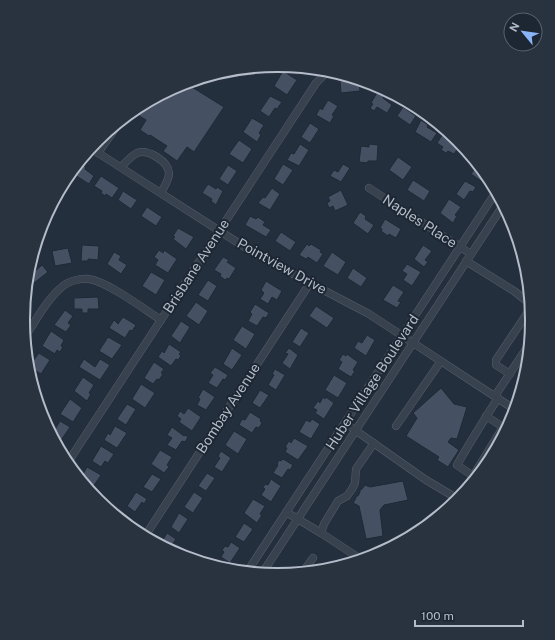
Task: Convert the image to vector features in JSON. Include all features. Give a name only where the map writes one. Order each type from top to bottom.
[{"type":"street","name":"Brisbane Avenue","points":[[71,457],[316,83],[322,77]]},
{"type":"street","name":"Pointview Drive","points":[[96,152],[257,255],[369,314],[510,406]]},
{"type":"street","points":[[120,167],[138,152],[147,152],[156,157],[165,164],[169,172],[167,182],[161,193]]},
{"type":"street","name":"Naples Place","points":[[369,188],[471,254]]},
{"type":"street","name":"Huber Village Boulevard","points":[[252,566],[493,197]]},
{"type":"street","name":"Huber Village Boulevard","points":[[266,567],[499,211]]},
{"type":"street","points":[[466,261],[524,299]]},
{"type":"street","points":[[31,329],[50,298],[64,285],[76,280],[89,279],[111,288],[161,320]]},
{"type":"street","name":"Bombay Avenue","points":[[148,531],[310,283]]},
{"type":"street","points":[[510,374],[496,365],[496,360],[525,316]]},
{"type":"street","points":[[471,475],[457,465],[523,354]]},
{"type":"street","points":[[396,426],[441,361]]},
{"type":"street","points":[[486,416],[501,426]]},
{"type":"street","points":[[345,423],[426,480],[452,496]]},
{"type":"street","points":[[321,533],[324,524],[338,500],[347,496],[352,489],[355,483],[356,469],[374,443]]},
{"type":"street","points":[[286,512],[355,555]]},
{"type":"street","points":[[308,565],[313,558]]},
{"type":"building","points":[[282,72],[285,72],[297,80],[287,95],[274,86]]},
{"type":"building","points":[[340,81],[360,87],[360,91],[341,93]]},
{"type":"building","points":[[193,88],[224,107],[194,152],[187,147],[177,161],[163,151],[167,146],[140,130],[146,120],[138,115],[165,100]]},
{"type":"building","points":[[377,93],[384,96],[383,98],[392,105],[387,113],[377,107],[374,111],[370,108],[373,104],[371,103]]},
{"type":"building","points":[[270,96],[282,102],[277,109],[275,108],[269,117],[260,111]]},
{"type":"building","points":[[328,100],[338,106],[332,115],[334,116],[330,123],[316,115],[320,108],[322,110]]},
{"type":"building","points":[[403,107],[416,116],[410,125],[397,116]]},
{"type":"building","points":[[252,118],[264,125],[259,133],[261,135],[257,142],[243,132]]},
{"type":"building","points":[[421,120],[428,125],[427,127],[437,133],[431,142],[415,132]]},
{"type":"building","points":[[310,123],[319,129],[310,143],[301,137]]},
{"type":"building","points":[[442,135],[457,149],[454,154],[448,151],[446,153],[441,150],[443,147],[437,143]]},
{"type":"building","points":[[239,140],[252,149],[243,163],[229,154]]},
{"type":"building","points":[[300,144],[309,150],[299,166],[287,160],[291,153],[294,154]]},
{"type":"building","points":[[369,144],[378,145],[377,161],[368,161],[367,163],[359,162],[361,146],[369,147]]},
{"type":"building","points":[[398,157],[412,167],[403,180],[389,170]]},
{"type":"building","points":[[283,164],[293,170],[283,185],[274,179]]},
{"type":"building","points":[[343,164],[350,168],[341,182],[330,176],[334,170],[338,172]]},
{"type":"building","points":[[228,165],[237,171],[228,185],[219,179]]},
{"type":"building","points":[[84,166],[86,167],[85,169],[94,176],[89,184],[76,176]]},
{"type":"building","points":[[474,169],[482,180],[481,181],[471,174]]},
{"type":"building","points":[[101,176],[119,188],[112,198],[106,194],[105,196],[101,193],[102,191],[94,186]]},
{"type":"building","points":[[413,180],[430,191],[424,201],[407,190]]},
{"type":"building","points":[[465,181],[476,187],[473,192],[470,191],[464,200],[456,194]]},
{"type":"building","points":[[208,184],[223,191],[216,205],[211,201],[212,199],[202,193]]},
{"type":"building","points":[[272,188],[280,194],[270,210],[258,203],[263,197],[265,198]]},
{"type":"building","points":[[341,190],[348,205],[335,211],[333,206],[329,208],[327,203],[330,201],[328,197]]},
{"type":"building","points":[[123,191],[137,200],[131,209],[118,200]]},
{"type":"building","points":[[449,199],[461,207],[455,215],[457,216],[453,223],[440,213]]},
{"type":"building","points":[[147,207],[162,217],[156,226],[141,216]]},
{"type":"building","points":[[360,212],[366,216],[365,219],[374,225],[368,234],[353,223]]},
{"type":"building","points":[[250,216],[256,219],[258,217],[265,222],[263,225],[271,230],[266,237],[245,225]]},
{"type":"building","points":[[385,219],[401,229],[396,238],[389,234],[388,236],[381,231],[382,229],[380,228]]},
{"type":"building","points":[[178,228],[194,237],[186,249],[173,239],[175,237],[173,236]]},
{"type":"building","points":[[281,232],[296,242],[290,251],[275,241]]},
{"type":"building","points":[[307,244],[309,246],[311,244],[321,250],[320,252],[323,254],[317,263],[308,257],[306,259],[299,255]]},
{"type":"building","points":[[82,245],[99,246],[98,260],[88,259],[88,261],[81,261]]},
{"type":"building","points":[[423,245],[432,251],[425,260],[428,262],[424,267],[414,259]]},
{"type":"building","points":[[68,248],[72,263],[55,266],[52,251]]},
{"type":"building","points":[[159,250],[163,253],[164,250],[177,259],[168,273],[155,265],[158,260],[154,257]]},
{"type":"building","points":[[114,252],[121,256],[119,260],[127,265],[121,274],[107,264]]},
{"type":"building","points":[[332,252],[346,262],[338,275],[323,266]]},
{"type":"building","points":[[223,257],[229,260],[227,262],[236,268],[229,279],[227,278],[225,280],[220,276],[221,274],[214,270]]},
{"type":"building","points":[[407,264],[421,272],[412,286],[403,280],[407,274],[402,271]]},
{"type":"building","points":[[42,265],[48,272],[34,283],[35,271]]},
{"type":"building","points":[[353,268],[367,278],[361,287],[347,278]]},
{"type":"building","points":[[151,272],[165,280],[156,295],[142,286]]},
{"type":"building","points":[[208,280],[217,286],[208,301],[198,295]]},
{"type":"building","points":[[266,281],[282,291],[277,300],[272,297],[268,304],[260,299],[264,293],[261,290]]},
{"type":"building","points":[[393,285],[404,292],[398,301],[401,302],[397,308],[383,300]]},
{"type":"building","points":[[98,297],[99,309],[88,309],[88,313],[82,313],[82,309],[74,309],[74,298]]},
{"type":"building","points":[[196,302],[208,311],[199,325],[186,316]]},
{"type":"building","points":[[255,304],[269,313],[266,318],[263,317],[257,326],[248,321],[252,314],[250,312]]},
{"type":"building","points":[[316,306],[334,318],[327,328],[309,316]]},
{"type":"building","points":[[65,310],[73,316],[68,323],[71,325],[66,332],[54,325]]},
{"type":"building","points":[[123,317],[136,325],[132,331],[130,330],[125,338],[109,328],[114,320],[118,324]]},
{"type":"building","points":[[181,321],[190,327],[180,343],[171,336]]},
{"type":"building","points":[[242,326],[255,334],[246,349],[233,340]]},
{"type":"building","points":[[301,328],[309,333],[300,347],[292,342]]},
{"type":"building","points":[[51,331],[64,340],[61,346],[63,347],[60,352],[57,350],[55,354],[42,346]]},
{"type":"building","points":[[367,335],[375,340],[366,356],[354,348],[358,341],[362,343]]},
{"type":"building","points":[[108,337],[122,345],[112,359],[99,351]]},
{"type":"building","points":[[169,344],[181,352],[179,354],[181,356],[178,360],[176,359],[171,366],[158,357],[162,351],[164,353]]},
{"type":"building","points":[[232,348],[242,355],[232,370],[223,364]]},
{"type":"building","points":[[289,348],[298,355],[290,369],[282,363],[288,354],[285,353]]},
{"type":"building","points":[[39,353],[50,360],[41,374],[35,371],[34,360]]},
{"type":"building","points":[[343,354],[346,356],[347,354],[358,362],[351,377],[338,369],[342,362],[339,360]]},
{"type":"building","points":[[84,359],[95,367],[100,359],[110,365],[100,380],[79,367]]},
{"type":"building","points":[[154,362],[164,369],[159,380],[157,379],[153,384],[144,378]]},
{"type":"building","points":[[215,367],[228,375],[225,380],[223,379],[217,388],[208,383],[213,375],[210,373]]},
{"type":"building","points":[[275,369],[285,375],[276,390],[268,385],[274,375],[272,374]]},
{"type":"building","points":[[334,375],[347,383],[338,398],[325,390]]},
{"type":"building","points":[[83,377],[94,385],[89,393],[91,394],[87,401],[74,391]]},
{"type":"building","points":[[141,384],[155,393],[145,408],[132,399]]},
{"type":"building","points":[[441,388],[454,404],[467,407],[457,439],[451,438],[448,442],[459,450],[448,467],[437,460],[439,457],[406,436],[417,418],[413,413]]},
{"type":"building","points":[[203,389],[215,397],[206,410],[197,405],[200,399],[198,398]]},
{"type":"building","points":[[260,390],[269,395],[260,408],[252,403]]},
{"type":"building","points":[[323,397],[325,399],[326,397],[334,403],[324,419],[315,413],[317,410],[313,408],[318,401],[320,403]]},
{"type":"building","points":[[70,399],[82,408],[73,422],[60,414]]},
{"type":"building","points":[[127,404],[136,409],[126,425],[117,419]]},
{"type":"building","points":[[188,408],[201,417],[192,431],[179,422],[181,419],[177,416],[180,411],[184,414]]},
{"type":"building","points":[[250,412],[261,419],[260,421],[262,423],[259,428],[256,427],[252,433],[239,425],[242,419],[245,420]]},
{"type":"building","points":[[312,419],[320,424],[311,439],[299,432],[306,420],[310,422]]},
{"type":"building","points":[[60,421],[70,427],[61,440],[56,428]]},
{"type":"building","points":[[115,426],[127,433],[117,448],[104,440],[108,433],[110,435]]},
{"type":"building","points":[[172,427],[184,436],[185,435],[188,437],[185,442],[182,441],[176,450],[167,445],[172,438],[167,435]]},
{"type":"building","points":[[234,431],[247,439],[238,454],[225,445]]},
{"type":"building","points":[[294,438],[308,446],[298,460],[285,452],[287,448],[285,447],[289,441],[291,443]]},
{"type":"building","points":[[101,446],[114,454],[108,463],[105,461],[101,467],[92,461]]},
{"type":"building","points":[[160,450],[172,457],[167,465],[169,467],[164,473],[151,464]]},
{"type":"building","points":[[221,451],[231,458],[222,472],[214,467],[220,458],[218,456]]},
{"type":"building","points":[[283,459],[293,465],[290,470],[288,469],[282,478],[273,473],[279,460],[281,461]]},
{"type":"building","points":[[87,467],[101,475],[94,486],[83,474]]},
{"type":"building","points":[[207,473],[215,478],[206,491],[198,486]]},
{"type":"building","points":[[152,474],[161,479],[152,492],[143,487]]},
{"type":"building","points":[[271,479],[281,486],[271,502],[261,495],[265,489],[263,488],[265,484],[268,485]]},
{"type":"building","points":[[403,481],[408,500],[384,505],[380,510],[383,536],[366,539],[359,506],[353,503],[356,496],[358,496],[360,490],[365,485],[370,487]]},
{"type":"building","points":[[136,492],[147,499],[144,504],[142,502],[135,512],[127,506]]},
{"type":"building","points":[[194,492],[203,498],[193,513],[184,507]]},
{"type":"building","points":[[253,499],[265,506],[257,523],[244,513]]},
{"type":"building","points":[[121,511],[134,520],[133,521],[127,516]]},
{"type":"building","points":[[179,513],[188,519],[179,533],[171,527]]},
{"type":"building","points":[[244,523],[253,529],[244,542],[235,537]]},
{"type":"building","points":[[167,533],[176,539],[173,544],[163,539]]},
{"type":"building","points":[[231,542],[240,548],[230,563],[221,557],[224,552],[222,550],[225,546],[228,547]]}]
